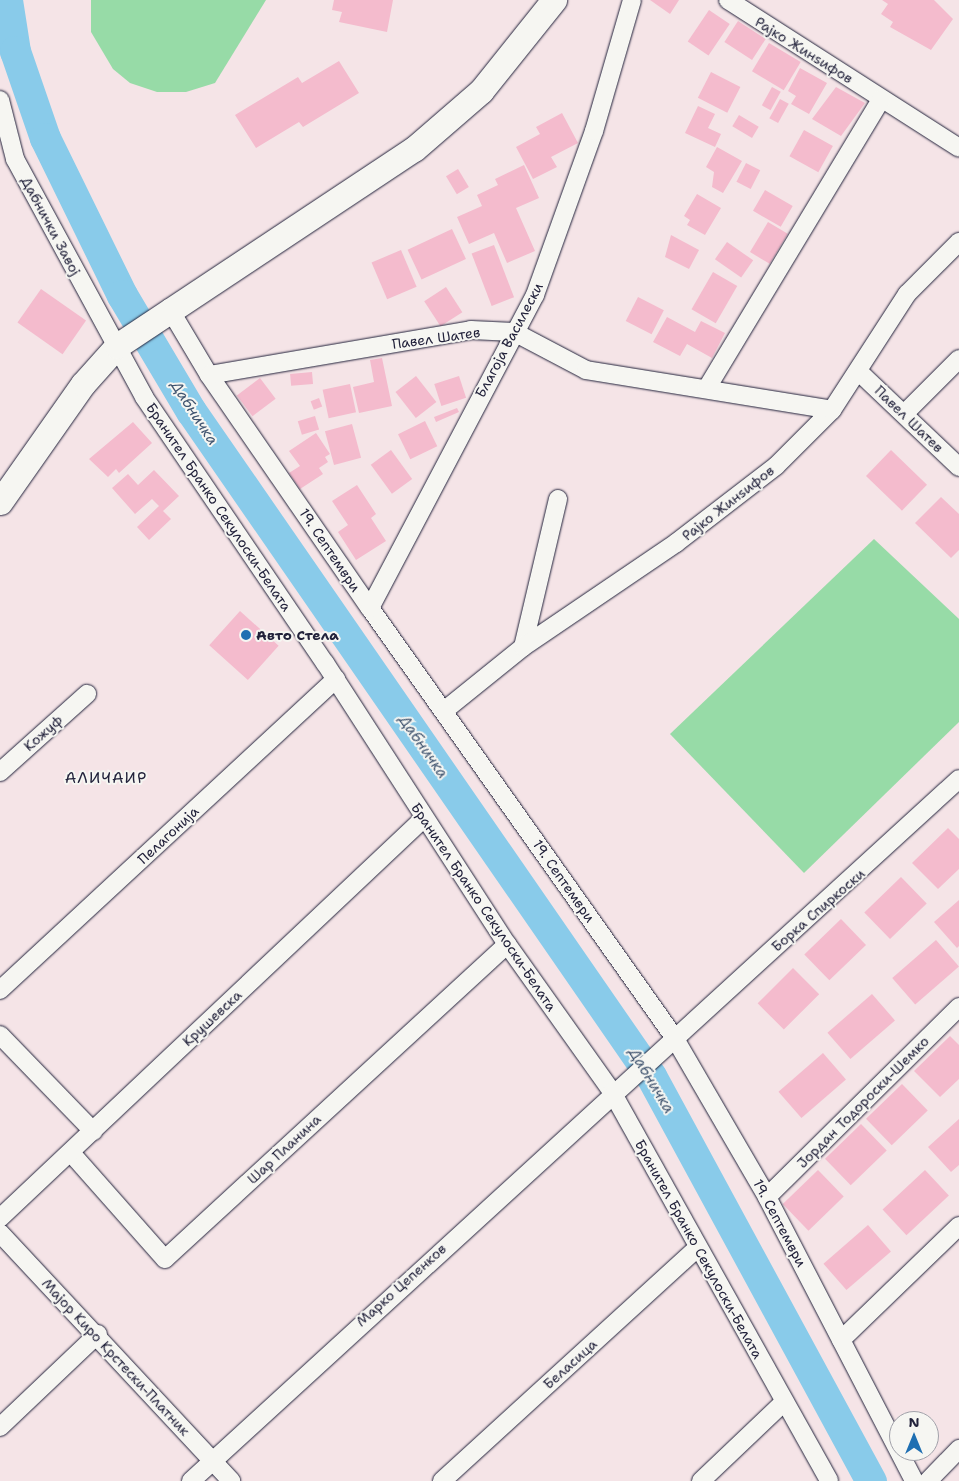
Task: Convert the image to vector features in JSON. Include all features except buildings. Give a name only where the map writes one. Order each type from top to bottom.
[{"type":"main road","points":[[0,502],[83,384],[117,346],[169,308],[382,174],[414,149],[481,91],[554,0]]},
{"type":"street","name":"Благоја Василески","points":[[370,608],[514,332],[536,295],[594,131],[632,0]]},
{"type":"street","name":"Рајко Жинѕифов","points":[[728,0],[958,145]]},
{"type":"street","points":[[707,388],[881,98]]},
{"type":"street","name":"Дабнички Завој","points":[[0,100],[5,141],[51,232],[117,346]]},
{"type":"street","name":"Рајко Жинѕифов","points":[[445,710],[522,647],[683,538],[776,466],[832,410],[859,372],[908,294],[959,242]]},
{"type":"street","name":"19. Септември","points":[[169,308],[209,375],[370,608],[445,710],[674,1037],[767,1197],[914,1481]]},
{"type":"street","name":"Павел Шатев","points":[[209,375],[471,330],[514,332],[586,370],[707,388],[832,410]]},
{"type":"street","name":"Бранител Бранко Секулоски-Белата","points":[[117,346],[144,397],[336,679],[506,944],[612,1092],[829,1481]]},
{"type":"street","points":[[906,412],[959,359]]},
{"type":"street","name":"Павел Шатев","points":[[859,372],[906,412],[959,466]]},
{"type":"street","points":[[522,647],[558,499]]},
{"type":"street","name":"Пелагонија","points":[[0,990],[336,679]]},
{"type":"street","name":"Кожуф","points":[[0,772],[87,694]]},
{"type":"street","name":"Борка Спиркоски","points":[[612,1092],[862,871],[959,779]]},
{"type":"street","name":"Крушевска","points":[[0,1218],[72,1154],[93,1131],[424,818]]},
{"type":"street","name":"Шар Планина","points":[[72,1154],[164,1259],[506,944]]},
{"type":"street","name":"Јордан Тодороски-Шемко","points":[[767,1197],[959,1007]]},
{"type":"street","points":[[0,1035],[93,1131]]},
{"type":"street","name":"Марко Цепенков","points":[[191,1481],[612,1092]]},
{"type":"street","points":[[841,1340],[959,1226]]},
{"type":"street","name":"Мајор Киро Крстески-Платник","points":[[0,1233],[98,1334],[231,1481]]},
{"type":"street","name":"Беласица","points":[[442,1481],[698,1248]]},
{"type":"street","points":[[0,1427],[98,1334]]},
{"type":"street","points":[[701,1481],[784,1402]]},
{"type":"street","points":[[928,1481],[959,1449]]},
{"type":"green space","points":[[91,0],[266,0],[215,83],[186,92],[157,92],[130,83],[113,69],[91,32]]},
{"type":"green space","points":[[874,539],[959,619],[959,722],[804,873],[670,734]]},
{"type":"waterway","name":"Дабничка","points":[[7,0],[15,51],[45,138],[122,295],[191,411],[651,1076],[871,1481]]},
{"type":"place","name":"Авто Стела","points":[[246,635]]},
{"type":"district","name":"АЛИЧАИР","points":[[106,778]]}]
